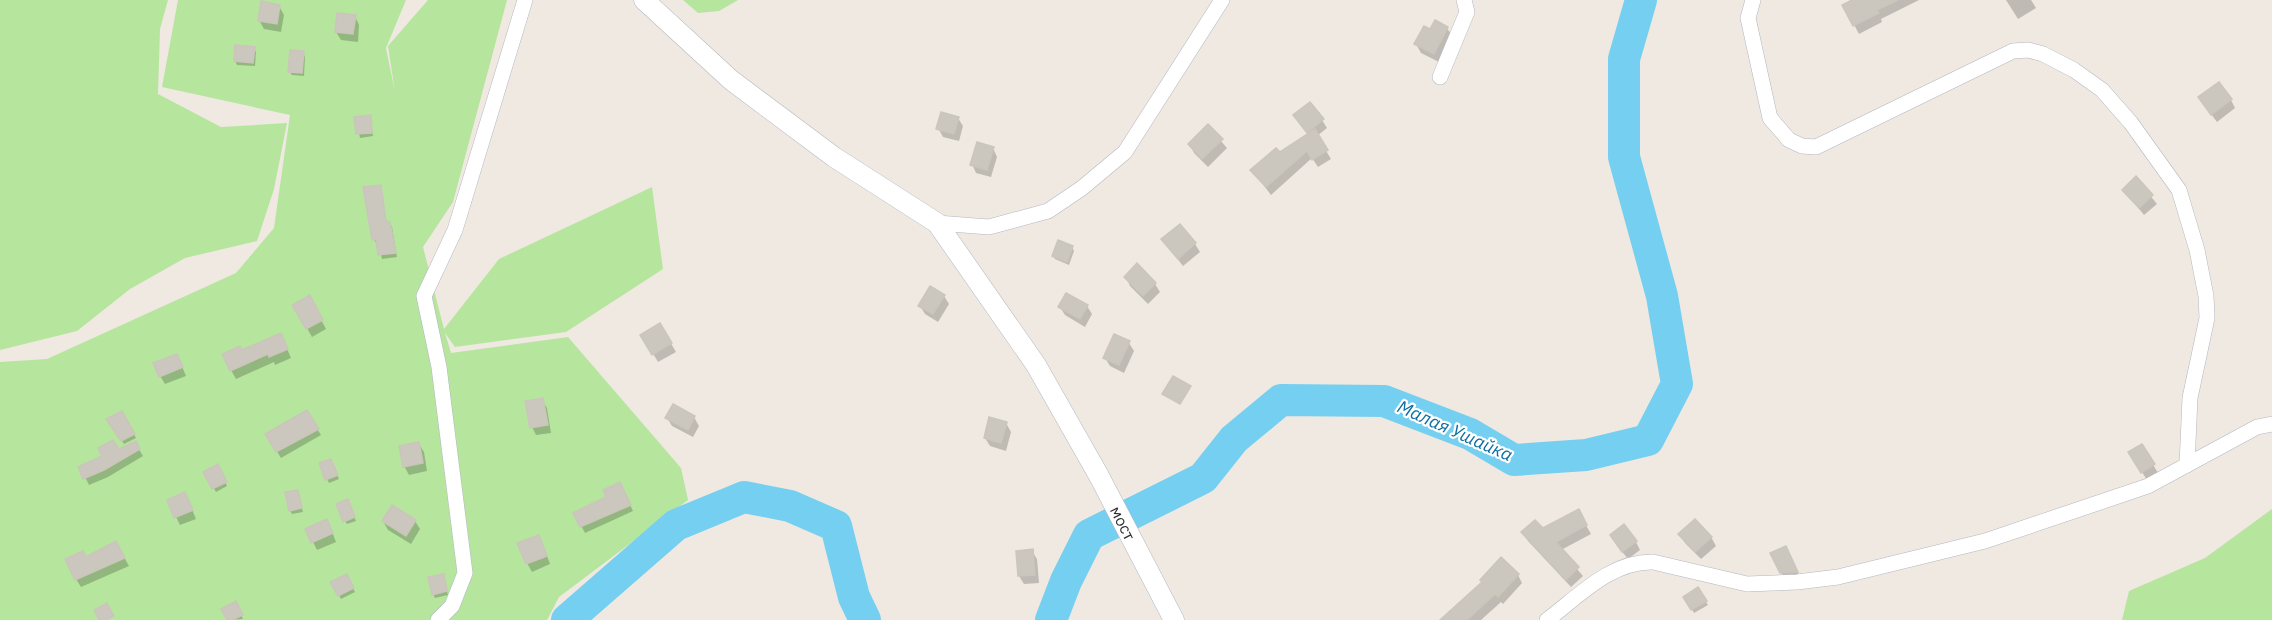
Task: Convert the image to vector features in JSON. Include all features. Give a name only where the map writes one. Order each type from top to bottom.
[{"type":"street","points":[[438,620],[452,606],[465,573],[440,367],[424,296],[455,230],[525,0]]},
{"type":"street","points":[[644,0],[730,80],[834,157],[937,223],[989,226],[1048,211],[1082,188],[1125,152],[1222,0]]},
{"type":"street","points":[[1440,78],[1467,12],[1464,0]]},
{"type":"street","points":[[1753,0],[1748,18],[1770,118],[1789,140],[1802,146],[1816,147],[2013,51],[2028,50],[2043,54],[2074,70],[2102,90],[2131,123],[2179,190],[2197,250],[2206,296],[2207,318],[2190,398],[2187,465]]},
{"type":"street","name":"мост","points":[[937,223],[1036,365],[1099,476],[1174,620]]},
{"type":"street","points":[[1547,620],[1607,574],[1641,562],[1653,562],[1747,584],[1797,582],[1838,577],[1984,541],[2148,486],[2257,427],[2272,424]]},
{"type":"green space","points":[[0,0],[168,0],[160,29],[158,94],[221,127],[287,123],[274,189],[257,241],[185,258],[130,289],[77,331],[0,350]]},
{"type":"green space","points":[[178,0],[406,0],[386,48],[395,92],[388,46],[428,0],[507,0],[453,202],[423,247],[444,329],[499,259],[652,187],[663,269],[566,332],[455,347],[445,333],[451,353],[568,337],[681,468],[688,500],[559,597],[547,620],[0,620],[0,362],[47,359],[236,273],[274,228],[290,115],[162,87]]},
{"type":"green space","points":[[683,0],[738,0],[719,11],[698,13]]},
{"type":"green space","points":[[2272,509],[2272,620],[2122,620],[2129,591],[2205,558]]},
{"type":"building","points":[[1852,0],[1898,0],[1877,10],[1879,13],[1853,26],[1842,5]]},
{"type":"building","points":[[261,1],[280,5],[277,24],[258,21]]},
{"type":"building","points":[[337,13],[356,15],[353,34],[335,32]]},
{"type":"building","points":[[1435,20],[1448,27],[1434,54],[1414,44],[1424,26],[1430,29]]},
{"type":"building","points":[[235,45],[255,47],[253,63],[234,61]]},
{"type":"building","points":[[290,50],[304,51],[302,73],[288,72]]},
{"type":"building","points":[[2219,82],[2232,99],[2211,115],[2198,97]]},
{"type":"building","points":[[1310,102],[1324,119],[1307,133],[1293,115]]},
{"type":"building","points":[[941,112],[959,117],[954,134],[936,129]]},
{"type":"building","points":[[371,115],[372,133],[356,134],[354,117]]},
{"type":"building","points":[[1208,124],[1223,139],[1202,159],[1188,144]]},
{"type":"building","points":[[1315,129],[1328,150],[1312,160],[1307,151],[1266,187],[1250,170],[1276,148],[1280,152]]},
{"type":"building","points":[[977,142],[994,147],[987,170],[970,165]]},
{"type":"building","points":[[2136,176],[2153,195],[2139,208],[2122,190]]},
{"type":"building","points":[[381,185],[386,222],[390,222],[396,253],[378,255],[376,239],[372,240],[363,187]]},
{"type":"building","points":[[1180,224],[1196,243],[1178,259],[1161,239]]},
{"type":"building","points":[[1058,240],[1073,246],[1067,262],[1052,256]]},
{"type":"building","points":[[1137,263],[1156,283],[1143,296],[1124,277]]},
{"type":"building","points":[[930,286],[945,295],[933,314],[918,306]]},
{"type":"building","points":[[1066,293],[1088,305],[1080,319],[1058,307]]},
{"type":"building","points":[[310,295],[323,320],[306,329],[292,305]]},
{"type":"building","points":[[660,323],[672,343],[652,355],[640,335]]},
{"type":"building","points":[[281,333],[288,349],[269,357],[268,354],[230,371],[222,354],[240,346],[242,350]]},
{"type":"building","points":[[1114,334],[1130,341],[1119,365],[1103,358]]},
{"type":"building","points":[[177,354],[183,367],[159,377],[153,363]]},
{"type":"building","points":[[1173,376],[1191,386],[1180,404],[1162,394]]},
{"type":"building","points":[[543,398],[548,425],[530,428],[525,401]]},
{"type":"building","points":[[673,404],[695,416],[688,430],[665,418]]},
{"type":"building","points":[[307,410],[319,429],[276,452],[265,434]]},
{"type":"building","points":[[122,411],[135,434],[121,441],[106,419]]},
{"type":"building","points":[[989,417],[1007,422],[1001,443],[984,438]]},
{"type":"building","points":[[113,440],[119,449],[136,441],[140,449],[104,470],[83,479],[78,467],[102,456],[98,448]]},
{"type":"building","points":[[419,442],[423,463],[403,467],[399,446]]},
{"type":"building","points":[[2142,444],[2155,464],[2141,473],[2128,452]]},
{"type":"building","points":[[331,459],[338,475],[325,480],[319,463]]},
{"type":"building","points":[[218,464],[227,482],[212,489],[203,472]]},
{"type":"building","points":[[620,482],[631,505],[580,527],[573,513],[606,497],[603,490]]},
{"type":"building","points":[[298,490],[302,508],[289,511],[285,492]]},
{"type":"building","points":[[185,492],[193,510],[174,518],[167,500]]},
{"type":"building","points":[[348,499],[355,517],[343,522],[336,504]]},
{"type":"building","points":[[392,505],[416,520],[406,536],[382,521]]},
{"type":"building","points":[[1579,509],[1587,525],[1556,542],[1579,567],[1566,580],[1521,532],[1535,520],[1543,528]]},
{"type":"building","points":[[327,519],[333,533],[311,543],[305,529]]},
{"type":"building","points":[[1695,519],[1712,537],[1695,552],[1678,534]]},
{"type":"building","points":[[1624,524],[1637,541],[1622,552],[1610,535]]},
{"type":"building","points":[[539,535],[547,556],[526,564],[517,543]]},
{"type":"building","points":[[116,541],[125,558],[75,580],[65,559],[83,551],[86,557]]},
{"type":"building","points":[[1786,546],[1798,572],[1780,573],[1770,553]]},
{"type":"building","points":[[1033,549],[1035,575],[1018,576],[1016,551]]},
{"type":"building","points":[[1501,557],[1519,574],[1498,597],[1495,594],[1467,620],[1440,620],[1482,582],[1480,580]]},
{"type":"building","points":[[347,574],[354,588],[338,596],[330,582]]},
{"type":"building","points":[[444,574],[447,591],[432,595],[428,577]]},
{"type":"building","points":[[1698,587],[1707,601],[1691,610],[1683,597]]},
{"type":"building","points":[[236,601],[243,615],[227,620],[221,609]]},
{"type":"building","points":[[107,603],[114,616],[106,620],[99,620],[94,610]]},
{"type":"waterway","name":"Малая Ушайка","points":[[1051,620],[1066,581],[1089,535],[1203,478],[1234,439],[1281,400],[1384,401],[1470,434],[1514,460],[1586,455],[1648,440],[1677,384],[1662,296],[1624,157],[1624,59],[1641,0]]},
{"type":"waterway","name":"Малая Ушайка","points":[[567,620],[676,525],[744,497],[790,506],[836,526],[854,597],[865,620]]}]
